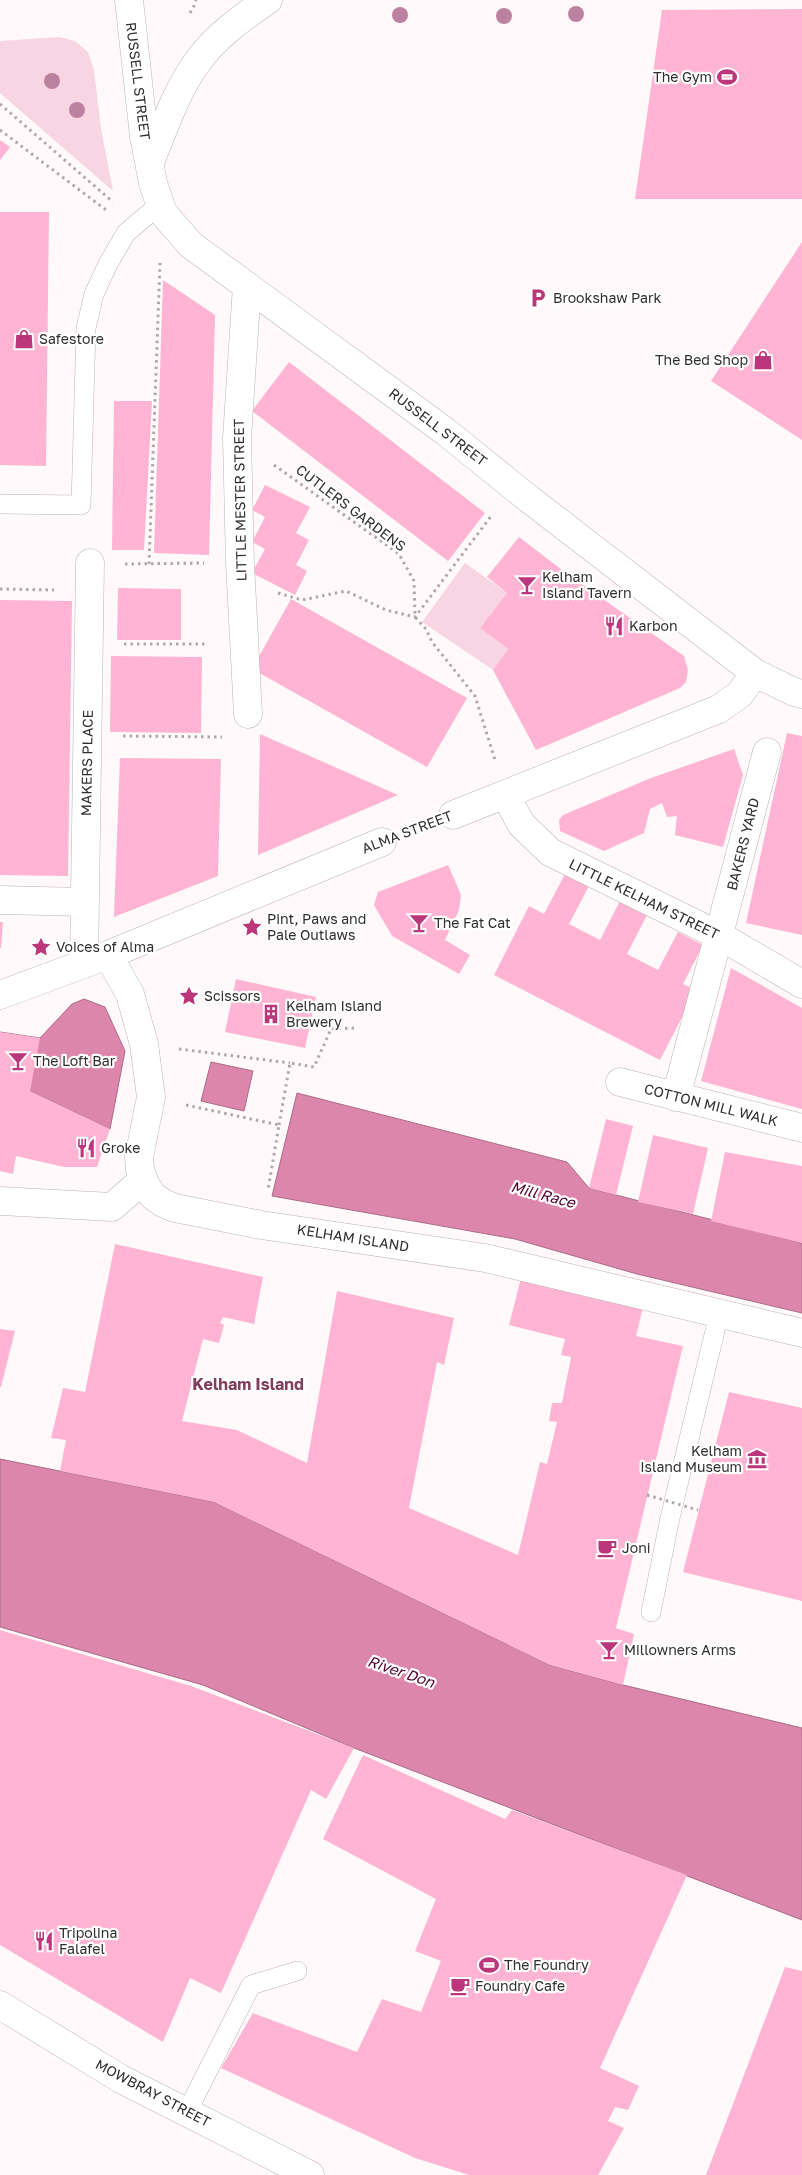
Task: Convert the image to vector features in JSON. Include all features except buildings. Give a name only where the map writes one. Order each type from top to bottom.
[{"type":"street","name":"RUSSELL STREET","points":[[129,0],[144,136],[153,184],[163,213],[191,245],[446,432],[514,487],[755,673]]},
{"type":"street","name":"RUSSELL STREET","points":[[150,162],[182,86],[199,60],[231,27],[268,0]]},
{"type":"street","name":"LITTLE MESTER STREET","points":[[247,286],[237,438],[240,573],[248,714]]},
{"type":"street","name":"MAKERS PLACE","points":[[90,563],[84,902],[96,959]]},
{"type":"street","points":[[755,673],[801,688]]},
{"type":"street","name":"ALMA STREET","points":[[453,815],[719,709],[740,694],[755,673]]},
{"type":"street","name":"BAKERS YARD","points":[[676,1097],[767,752]]},
{"type":"street","name":"LITTLE KELHAM STREET","points":[[505,794],[521,824],[550,852],[720,936],[802,984]]},
{"type":"street","name":"ALMA STREET","points":[[0,995],[96,959],[382,842]]},
{"type":"street","points":[[0,900],[84,902]]},
{"type":"street","name":"KELHAM ISLAND","points":[[96,959],[130,994],[144,1044],[151,1097],[139,1157],[143,1180],[153,1196],[163,1203],[175,1208],[262,1225],[485,1258],[802,1333]]},
{"type":"street","name":"COTTON MILL WALK","points":[[620,1082],[796,1127]]},
{"type":"street","points":[[0,1201],[112,1207],[143,1180]]},
{"type":"street","name":"MOWBRAY STREET","points":[[0,2005],[121,2079],[310,2175]]},
{"type":"lane","points":[[0,504],[81,505],[86,328],[94,294],[108,264],[126,233],[159,205]]},
{"type":"lane","points":[[651,1612],[670,1518],[719,1314]]},
{"type":"lane","points":[[187,2112],[251,1985],[297,1971]]},
{"type":"path","points":[[0,104],[117,205],[159,205]]},
{"type":"path","points":[[0,130],[113,215],[159,205]]},
{"type":"path","points":[[149,564],[159,269]]},
{"type":"path","name":"CUTLERS GARDENS","points":[[237,438],[399,554],[414,581],[415,617]]},
{"type":"path","points":[[415,617],[514,487]]},
{"type":"path","points":[[90,563],[149,564],[240,573],[302,600],[346,591],[386,610],[415,617],[426,629],[432,642],[475,696],[505,794]]},
{"type":"path","points":[[0,589],[89,590]]},
{"type":"path","points":[[88,643],[244,644]]},
{"type":"path","points":[[87,736],[226,737],[248,714]]},
{"type":"path","points":[[144,1044],[314,1067],[330,1029],[356,1028]]},
{"type":"path","points":[[262,1225],[290,1063]]},
{"type":"path","points":[[151,1097],[279,1125]]},
{"type":"path","points":[[647,1495],[698,1510]]},
{"type":"shaded area","points":[[60,37],[75,41],[88,52],[94,70],[101,129],[113,191],[0,93],[0,41]]},
{"type":"shaded area","points":[[465,563],[507,593],[480,628],[508,649],[493,670],[422,622]]},
{"type":"water","points":[[84,999],[105,1007],[125,1051],[110,1129],[30,1091],[0,1032],[40,1038],[72,1004]]},
{"type":"water","points":[[211,1062],[253,1071],[244,1111],[201,1101]]},
{"type":"water","name":"Mill Race","points":[[297,1093],[567,1162],[589,1188],[802,1243],[802,1313],[637,1274],[515,1239],[272,1196]]},
{"type":"water","name":"River Don","points":[[0,1459],[214,1502],[550,1665],[619,1684],[802,1728],[802,1920],[354,1748],[203,1685],[0,1627]]},
{"type":"place","name":"The Gym","points":[[727,77]]},
{"type":"place","name":"Brookshaw Park","points":[[538,298]]},
{"type":"place","name":"Safestore","points":[[24,339]]},
{"type":"place","name":"The Bed Shop","points":[[763,360]]},
{"type":"place","name":"Kelham Island Tavern","points":[[527,585]]},
{"type":"place","name":"Karbon","points":[[614,626]]},
{"type":"place","name":"The Fat Cat","points":[[419,923]]},
{"type":"place","name":"Pint, Paws and Pale Outlaws","points":[[252,927]]},
{"type":"place","name":"Voices of Alma","points":[[41,947]]},
{"type":"place","name":"Scissors","points":[[189,996]]},
{"type":"place","name":"Kelham Island Brewery","points":[[271,1014]]},
{"type":"place","name":"The Loft Bar","points":[[18,1061]]},
{"type":"place","name":"Groke","points":[[86,1148]]},
{"type":"place","name":"Kelham Island Museum","points":[[757,1459]]},
{"type":"place","name":"Joni","points":[[607,1548]]},
{"type":"place","name":"Millowners Arms","points":[[609,1650]]},
{"type":"place","name":"Tripolina Falafel","points":[[44,1941]]},
{"type":"place","name":"The Foundry","points":[[489,1965]]},
{"type":"place","name":"Foundry Cafe","points":[[460,1986]]},
{"type":"district","name":"Kelham Island","points":[[248,1384]]}]
